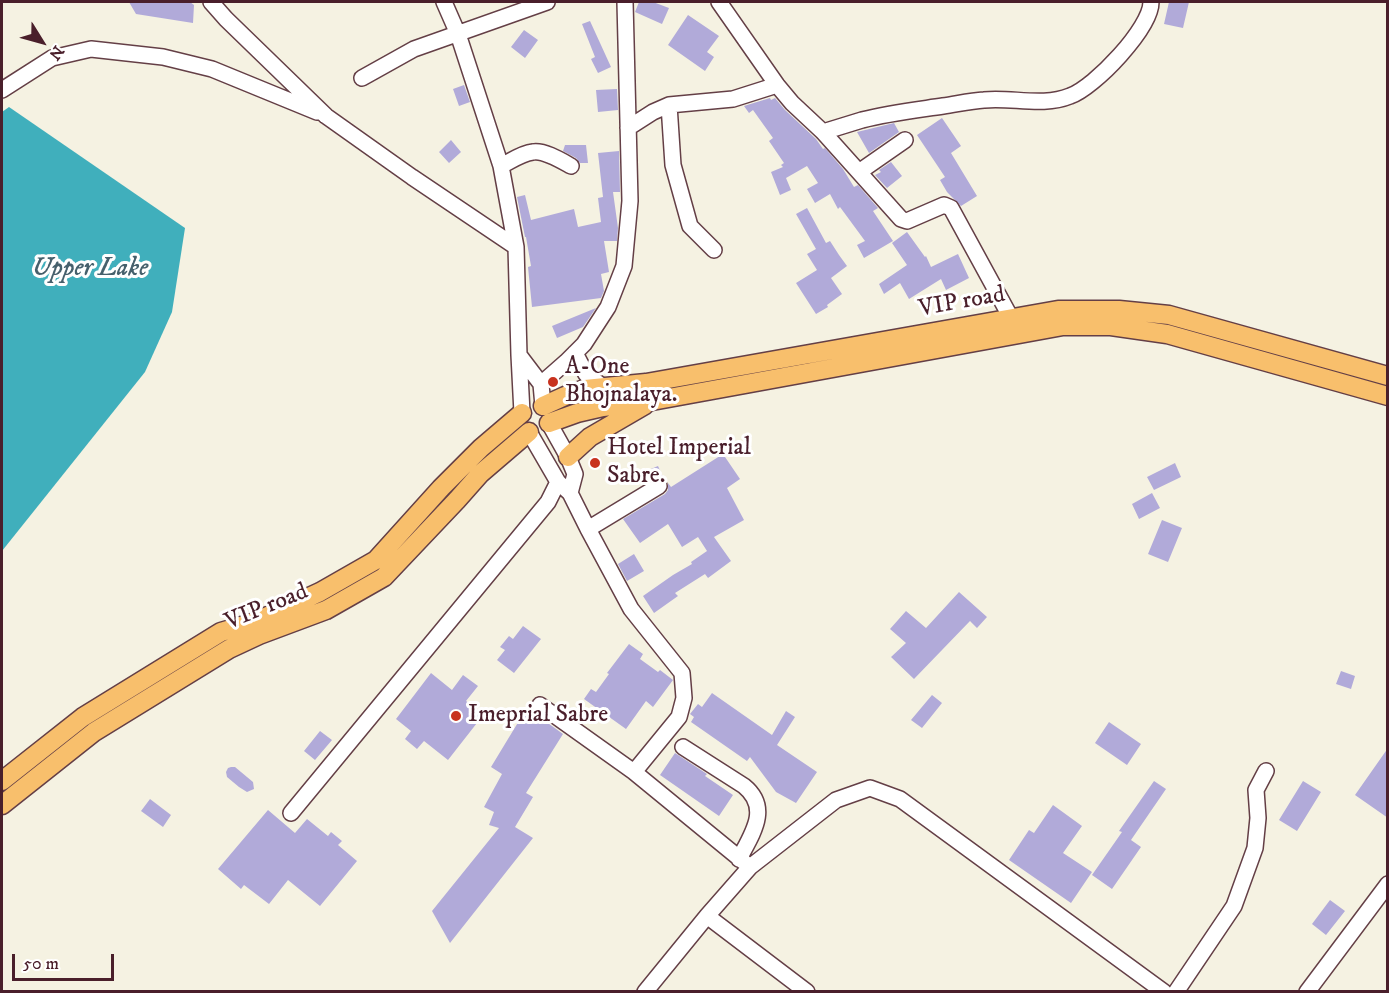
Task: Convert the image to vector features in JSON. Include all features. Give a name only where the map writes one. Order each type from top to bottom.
[{"type":"main road","name":"VIP road","points":[[546,415],[565,396],[585,389],[646,382],[1059,310],[1119,310],[1169,315],[1388,376]]},
{"type":"main road","name":"VIP road","points":[[546,415],[578,413],[652,401],[1063,326],[1111,326],[1167,334],[1388,396]]},
{"type":"main road","points":[[568,457],[590,437],[652,401]]},
{"type":"main road","points":[[534,404],[546,415],[544,431],[535,434],[529,432],[522,423],[522,413],[534,404]]},
{"type":"main road","name":"VIP road","points":[[2,781],[83,717],[221,632],[255,622],[320,592],[376,560],[449,480],[481,448],[522,413]]},
{"type":"main road","name":"VIP road","points":[[2,805],[94,732],[229,649],[326,610],[384,577],[480,474],[529,432]]},
{"type":"street","points":[[211,2],[226,20],[326,116],[516,248]]},
{"type":"street","points":[[444,2],[458,34],[501,166],[516,248],[522,413]]},
{"type":"street","points":[[362,78],[414,49],[547,2]]},
{"type":"street","points":[[541,384],[584,344],[608,307],[624,266],[630,201],[625,2]]},
{"type":"street","points":[[719,2],[792,103],[823,132],[904,221],[944,205],[951,208],[1011,318]]},
{"type":"street","points":[[823,132],[893,113],[983,100],[1041,101],[1071,96],[1104,72],[1134,38],[1151,7],[1150,2]]},
{"type":"street","points":[[2,90],[52,58],[91,50],[163,57],[212,69],[326,116]]},
{"type":"street","points":[[628,128],[669,105],[734,99],[777,85]]},
{"type":"street","points":[[669,105],[673,165],[690,226],[714,250]]},
{"type":"street","points":[[859,172],[905,140]]},
{"type":"street","points":[[501,166],[519,156],[534,152],[545,154],[571,166]]},
{"type":"street","points":[[575,353],[586,374],[603,387]]},
{"type":"street","points":[[519,356],[541,384],[546,415],[575,474],[570,493]]},
{"type":"street","points":[[529,432],[558,483],[570,493],[631,609],[682,673],[684,698],[679,717],[634,772]]},
{"type":"street","points":[[291,813],[548,502],[558,483]]},
{"type":"street","points":[[588,529],[659,486]]},
{"type":"street","points":[[540,705],[634,772],[744,863]]},
{"type":"street","points":[[645,992],[706,916],[744,863],[757,817],[758,805],[751,791],[683,747]]},
{"type":"street","points":[[1176,992],[1234,906],[1255,848],[1258,818],[1256,790],[1266,771]]},
{"type":"street","points":[[744,863],[836,800],[870,788],[900,799],[1164,992]]},
{"type":"street","points":[[1307,992],[1388,884]]},
{"type":"street","points":[[706,916],[807,992]]},
{"type":"water","name":"Upper Lake","points":[[9,107],[185,228],[172,312],[145,372],[2,551],[2,112]]},
{"type":"building","points":[[129,2],[190,2],[194,5],[193,23],[136,14]]},
{"type":"building","points":[[639,2],[653,2],[669,8],[662,24],[635,12]]},
{"type":"building","points":[[1169,2],[1189,2],[1183,28],[1164,24]]},
{"type":"building","points":[[688,15],[719,36],[707,52],[714,57],[705,71],[668,45]]},
{"type":"building","points":[[590,21],[611,67],[598,73],[591,59],[595,57],[582,24]]},
{"type":"building","points":[[524,30],[538,40],[525,58],[511,47]]},
{"type":"building","points":[[464,85],[470,102],[459,106],[453,89]]},
{"type":"building","points":[[617,89],[618,110],[598,112],[596,90]]},
{"type":"building","points":[[770,98],[771,100],[775,98],[823,149],[825,148],[843,169],[854,187],[858,185],[878,208],[873,211],[893,241],[864,258],[857,245],[865,241],[840,207],[838,209],[830,194],[815,203],[807,189],[818,183],[807,166],[786,178],[791,190],[780,195],[771,172],[783,167],[781,165],[784,163],[769,141],[773,138],[753,110],[749,113],[744,106]]},
{"type":"building","points":[[942,118],[961,146],[951,153],[977,196],[961,206],[947,192],[940,180],[945,177],[917,135]]},
{"type":"building","points":[[894,123],[899,132],[869,153],[857,132]]},
{"type":"building","points":[[451,140],[461,152],[449,163],[439,152]]},
{"type":"building","points":[[565,145],[586,145],[588,163],[580,163],[563,151]]},
{"type":"building","points":[[619,151],[620,192],[613,192],[618,228],[617,241],[604,241],[609,272],[601,274],[604,291],[601,298],[532,307],[528,267],[531,266],[517,197],[525,195],[531,220],[574,209],[578,227],[601,222],[598,198],[603,197],[598,153]]},
{"type":"building","points":[[891,162],[902,176],[887,188],[875,175]]},
{"type":"building","points":[[807,208],[826,243],[830,241],[847,266],[831,278],[842,294],[816,314],[796,283],[817,270],[807,254],[816,249],[796,214]]},
{"type":"building","points":[[907,232],[926,256],[931,267],[958,254],[969,278],[946,290],[941,279],[909,299],[900,283],[884,294],[879,284],[907,265],[892,243]]},
{"type":"building","points":[[596,308],[583,327],[557,338],[552,326]]},
{"type":"building","points":[[723,454],[740,479],[727,488],[744,520],[714,537],[731,561],[708,578],[705,574],[675,593],[678,596],[654,613],[643,596],[692,564],[691,562],[707,551],[698,537],[682,547],[668,524],[640,543],[623,519],[665,494],[668,490],[668,483],[671,487]]},
{"type":"building","points":[[1175,463],[1181,477],[1154,490],[1147,477]]},
{"type":"building","points":[[658,466],[663,477],[654,477],[641,485],[637,475]]},
{"type":"building","points":[[1152,493],[1160,508],[1139,519],[1132,504]]},
{"type":"building","points":[[1162,520],[1182,528],[1168,562],[1148,554]]},
{"type":"building","points":[[634,554],[644,571],[627,581],[618,564]]},
{"type":"building","points":[[959,592],[987,617],[977,628],[970,621],[914,679],[891,657],[906,643],[890,629],[906,611],[926,628]]},
{"type":"building","points":[[523,626],[541,639],[514,673],[497,660],[505,650],[500,647],[509,636],[513,639]]},
{"type":"building","points":[[629,644],[643,654],[640,659],[673,680],[653,707],[646,701],[626,729],[584,699],[591,689],[596,692]]},
{"type":"building","points":[[1341,671],[1355,676],[1351,689],[1336,684]]},
{"type":"building","points":[[431,673],[452,690],[463,675],[478,686],[466,701],[484,714],[448,760],[424,741],[417,749],[405,739],[411,731],[396,719]]},
{"type":"building","points":[[712,693],[772,735],[786,711],[795,717],[777,745],[817,772],[796,803],[776,792],[750,757],[747,761],[691,722],[694,717],[690,714],[698,704],[702,707]]},
{"type":"building","points":[[932,695],[942,703],[922,728],[911,720]]},
{"type":"building","points":[[528,706],[563,734],[526,793],[533,797],[515,827],[533,838],[450,943],[432,911],[499,828],[489,825],[494,812],[484,807],[502,774],[491,767]]},
{"type":"building","points":[[1109,722],[1141,744],[1127,765],[1095,743]]},
{"type":"building","points":[[320,731],[332,740],[315,760],[304,751]]},
{"type":"building","points":[[1388,748],[1388,818],[1355,795]]},
{"type":"building","points":[[675,753],[733,795],[719,816],[660,775]]},
{"type":"building","points":[[231,767],[235,767],[253,782],[254,789],[247,792],[227,777],[226,772]]},
{"type":"building","points":[[1154,781],[1166,789],[1131,840],[1141,847],[1112,889],[1092,875]]},
{"type":"building","points":[[1303,781],[1321,792],[1297,831],[1279,820]]},
{"type":"building","points":[[150,799],[171,815],[163,827],[141,811]]},
{"type":"building","points":[[1053,805],[1082,826],[1063,853],[1092,872],[1071,903],[1009,860],[1029,830],[1034,833]]},
{"type":"building","points":[[268,810],[295,833],[307,819],[328,836],[331,832],[342,841],[338,845],[357,861],[320,906],[288,880],[269,904],[244,885],[241,889],[218,869]]},
{"type":"building","points":[[1330,900],[1345,911],[1326,935],[1312,924]]},
{"type":"place","name":"A-One Bhojnalaya.","points":[[553,382]]},
{"type":"place","name":"Hotel Imperial Sabre.","points":[[595,463]]},
{"type":"place","name":"Imeprial Sabre","points":[[456,716]]}]
